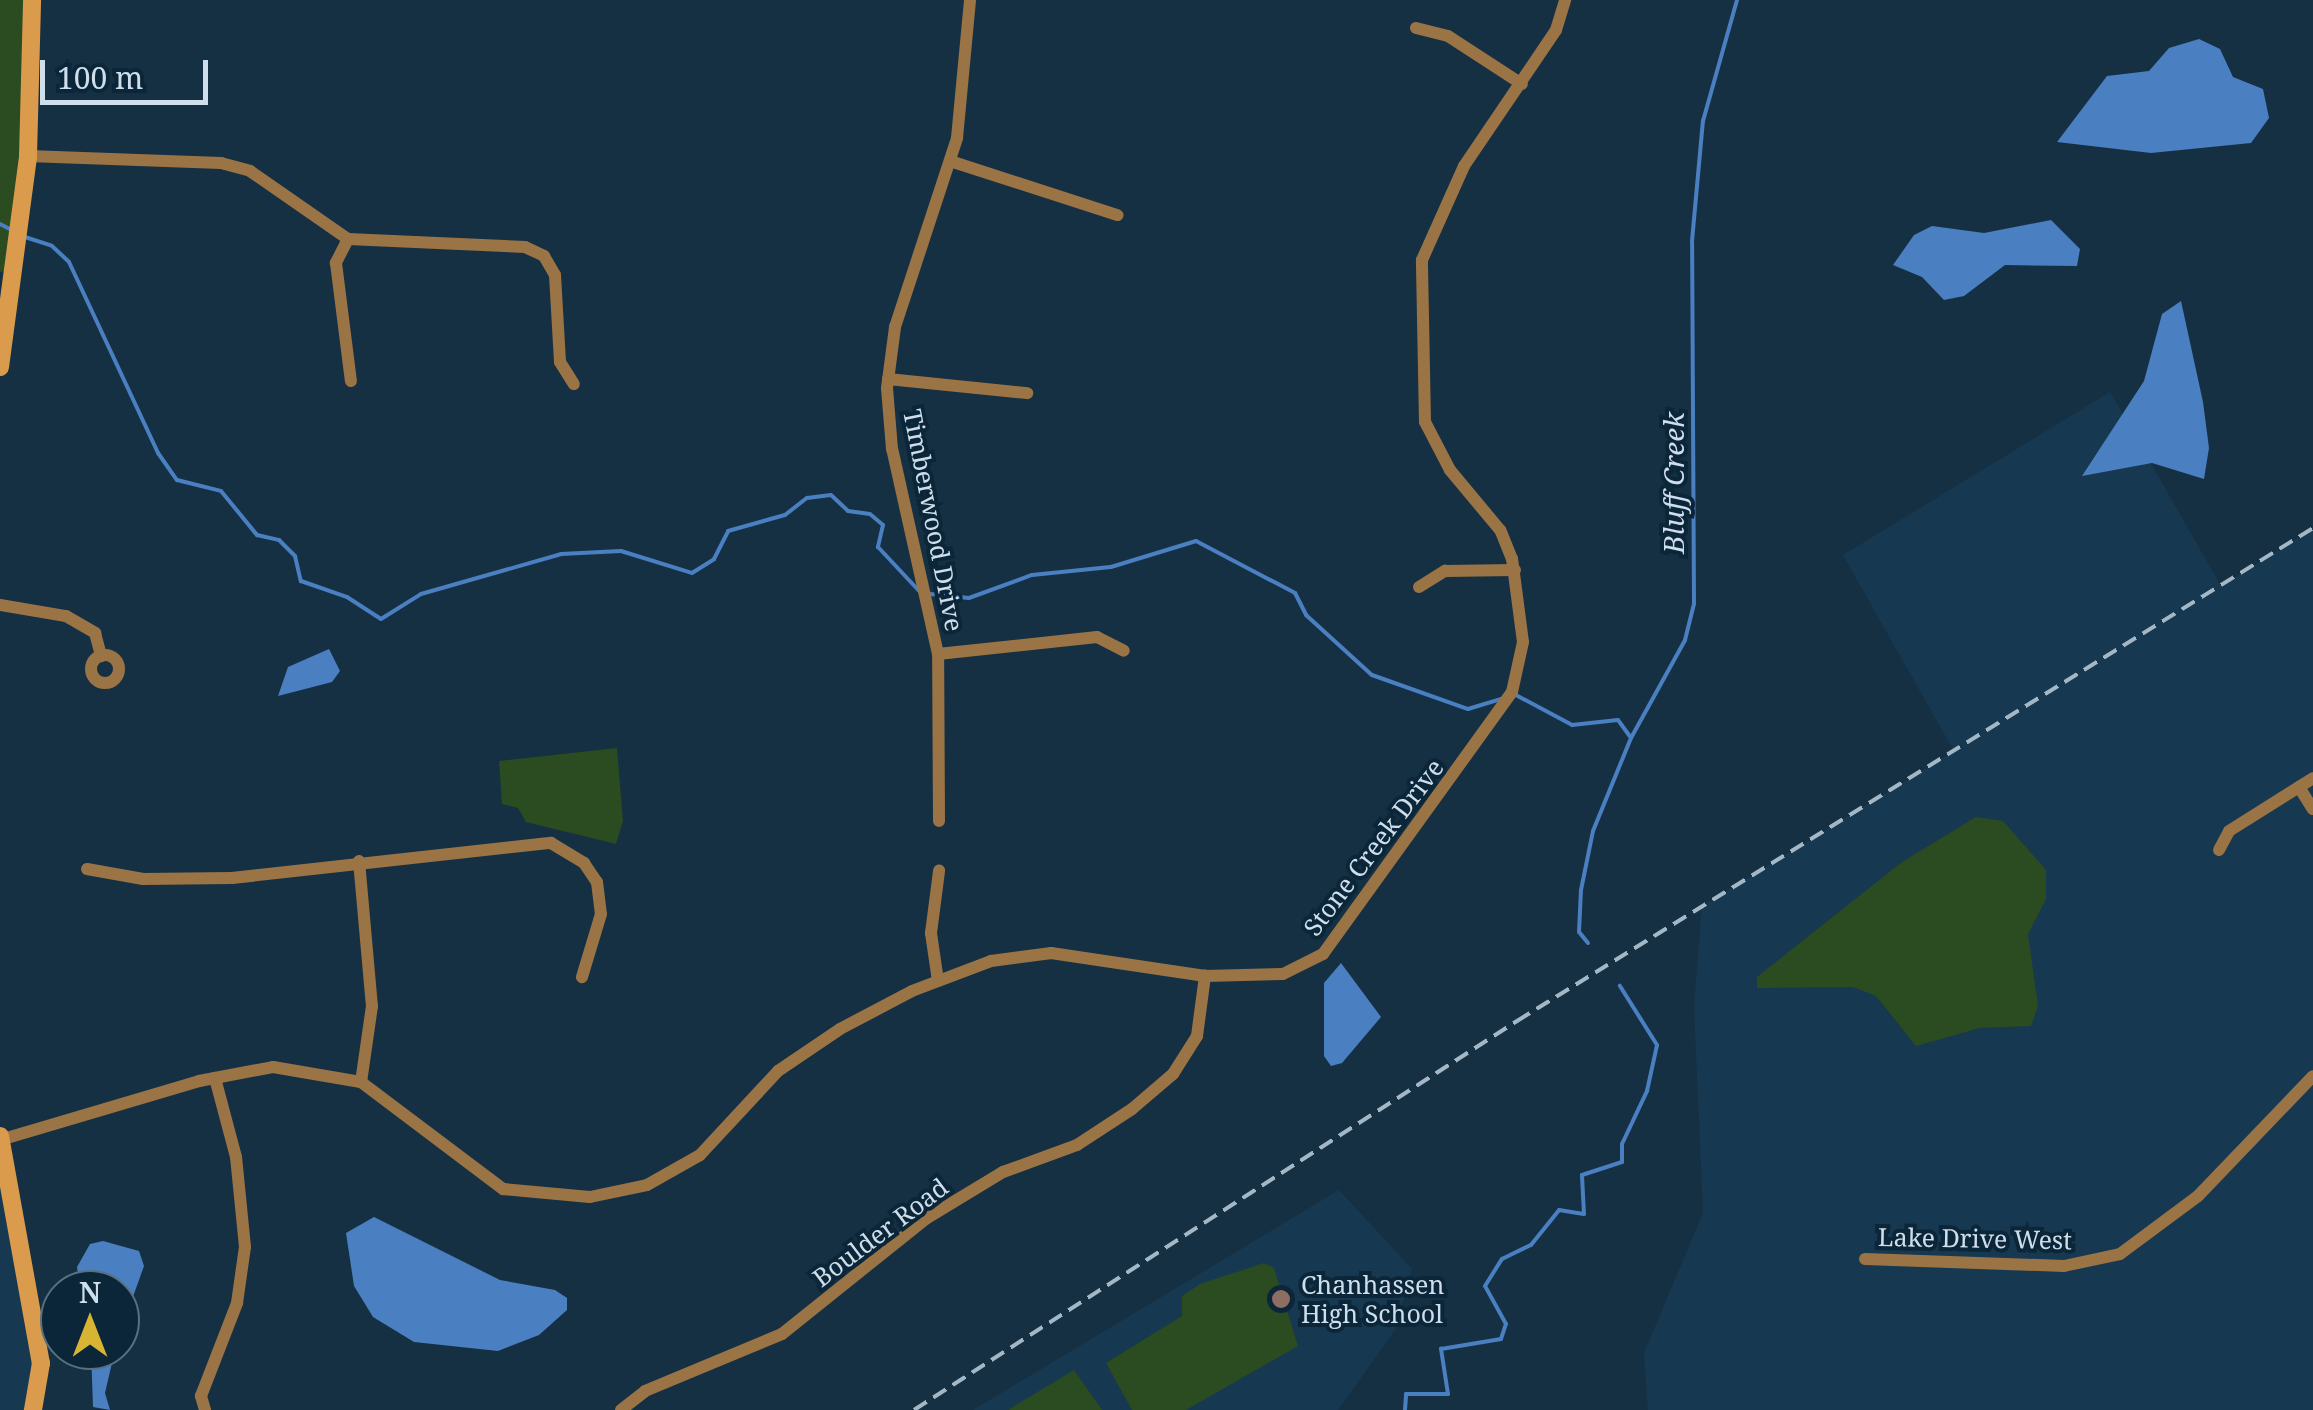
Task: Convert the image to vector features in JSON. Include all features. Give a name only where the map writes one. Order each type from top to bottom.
[{"type":"street","points":[[0,367],[28,156],[32,0]]},
{"type":"street","name":"Timberwood Drive","points":[[938,820],[938,654],[892,449],[888,379],[895,327],[950,161],[970,0]]},
{"type":"street","name":"Stone Creek Drive","points":[[0,1139],[215,1078],[274,1067],[361,1082],[503,1189],[590,1197],[647,1185],[700,1156],[778,1071],[840,1029],[938,981],[991,961],[1051,953],[1205,976],[1283,974],[1323,954],[1512,692],[1523,642],[1514,570],[1500,530],[1450,470],[1424,422],[1422,260],[1464,166],[1556,30],[1565,0]]},
{"type":"street","points":[[1416,28],[1448,36],[1522,84]]},
{"type":"street","points":[[28,156],[221,163],[250,171],[348,239],[525,247],[544,256],[555,275],[560,362],[574,384]]},
{"type":"street","points":[[950,161],[1117,215]]},
{"type":"street","points":[[348,239],[336,264],[351,381]]},
{"type":"street","points":[[888,379],[1027,393]]},
{"type":"street","points":[[1419,587],[1445,571],[1514,570]]},
{"type":"street","points":[[0,605],[66,616],[95,633],[101,656]]},
{"type":"street","points":[[938,654],[1097,637],[1124,650]]},
{"type":"street","points":[[2218,850],[2229,831],[2313,778]]},
{"type":"street","points":[[2299,787],[2313,809]]},
{"type":"street","points":[[87,869],[143,879],[232,878],[359,861],[551,843],[584,863],[597,882],[600,914],[582,977]]},
{"type":"street","points":[[359,861],[372,1006],[361,1082]]},
{"type":"street","points":[[938,871],[931,933],[938,981]]},
{"type":"street","name":"Boulder Road","points":[[621,1410],[645,1391],[782,1334],[926,1218],[1003,1172],[1077,1145],[1132,1109],[1172,1074],[1197,1036],[1205,976]]},
{"type":"street","name":"Lake Drive West","points":[[1864,1258],[2064,1266],[2120,1254],[2198,1196],[2313,1076]]},
{"type":"street","points":[[205,1410],[201,1396],[208,1368],[237,1302],[245,1230],[236,1157],[215,1078]]},
{"type":"street","points":[[0,1139],[42,1363],[33,1410]]},
{"type":"shaded area","points":[[2110,392],[2221,586],[2313,528],[2313,1410],[1648,1410],[1644,1353],[1703,1213],[1694,1006],[1702,906],[1954,751],[1843,555]]},
{"type":"shaded area","points":[[0,1136],[31,1284],[33,1410],[0,1410]]},
{"type":"shaded area","name":"Chanhassen High School","points":[[1339,1190],[1412,1269],[1395,1330],[1338,1410],[973,1410]]},
{"type":"green space","points":[[0,0],[32,0],[14,269],[0,272]]},
{"type":"green space","points":[[617,748],[623,821],[616,844],[526,822],[518,808],[502,804],[499,761]]},
{"type":"green space","points":[[1976,817],[2003,821],[2046,870],[2046,899],[2028,934],[2038,1006],[2031,1026],[1980,1028],[1916,1046],[1876,996],[1853,987],[1757,988],[1757,977],[1902,862]]},
{"type":"green space","points":[[1264,1263],[1274,1268],[1298,1346],[1186,1410],[1132,1410],[1106,1363],[1182,1316],[1182,1296],[1200,1284]]},
{"type":"green space","points":[[1074,1370],[1102,1410],[1008,1410],[1021,1402]]},
{"type":"water","points":[[2199,39],[2220,49],[2233,77],[2263,89],[2269,118],[2251,143],[2151,153],[2057,142],[2107,76],[2149,71],[2169,48]]},
{"type":"water","points":[[2051,220],[2080,249],[2077,266],[2005,265],[1964,296],[1944,300],[1922,277],[1893,265],[1914,235],[1932,226],[1984,233]]},
{"type":"water","points":[[2181,301],[2209,448],[2204,479],[2152,463],[2082,476],[2144,381],[2162,314]]},
{"type":"water","points":[[329,649],[340,671],[332,682],[278,696],[288,667]]},
{"type":"water","points":[[1341,963],[1381,1017],[1342,1063],[1331,1066],[1324,1056],[1324,983]]},
{"type":"water","points":[[374,1217],[500,1280],[555,1290],[567,1298],[567,1310],[539,1335],[498,1351],[414,1342],[373,1317],[354,1286],[346,1233]]},
{"type":"water","points":[[103,1241],[139,1251],[144,1266],[140,1277],[140,1270],[77,1270],[90,1244]]},
{"type":"water","points":[[92,1370],[110,1370],[105,1393],[110,1410],[93,1407]]},
{"type":"waterway","name":"Bluff Creek","points":[[1588,943],[1579,932],[1581,890],[1593,831],[1631,738],[1685,640],[1694,604],[1692,241],[1703,121],[1737,0]]},
{"type":"waterway","points":[[0,224],[12,230]]},
{"type":"waterway","points":[[25,237],[52,246],[69,262],[158,453],[177,480],[221,491],[257,535],[279,540],[295,556],[301,581],[347,597],[381,619],[421,594],[561,554],[621,551],[692,573],[714,559],[728,531],[785,515],[807,498],[831,495],[848,511],[870,514],[883,525],[878,547],[921,593]]},
{"type":"waterway","points":[[930,594],[969,598],[1032,575],[1111,567],[1196,541],[1295,593],[1306,615],[1372,675],[1468,709],[1500,699]]},
{"type":"waterway","points":[[1514,694],[1572,725],[1618,720],[1631,738]]},
{"type":"waterway","name":"Bluff Creek","points":[[1405,1410],[1406,1394],[1448,1394],[1441,1349],[1501,1339],[1506,1324],[1485,1286],[1502,1259],[1531,1245],[1559,1210],[1584,1214],[1582,1175],[1622,1162],[1622,1144],[1647,1091],[1657,1045],[1620,986]]},
{"type":"railway","points":[[914,1410],[1517,1021],[2313,528]]},
{"type":"place","name":"Chanhassen High School","points":[[1281,1299]]}]
